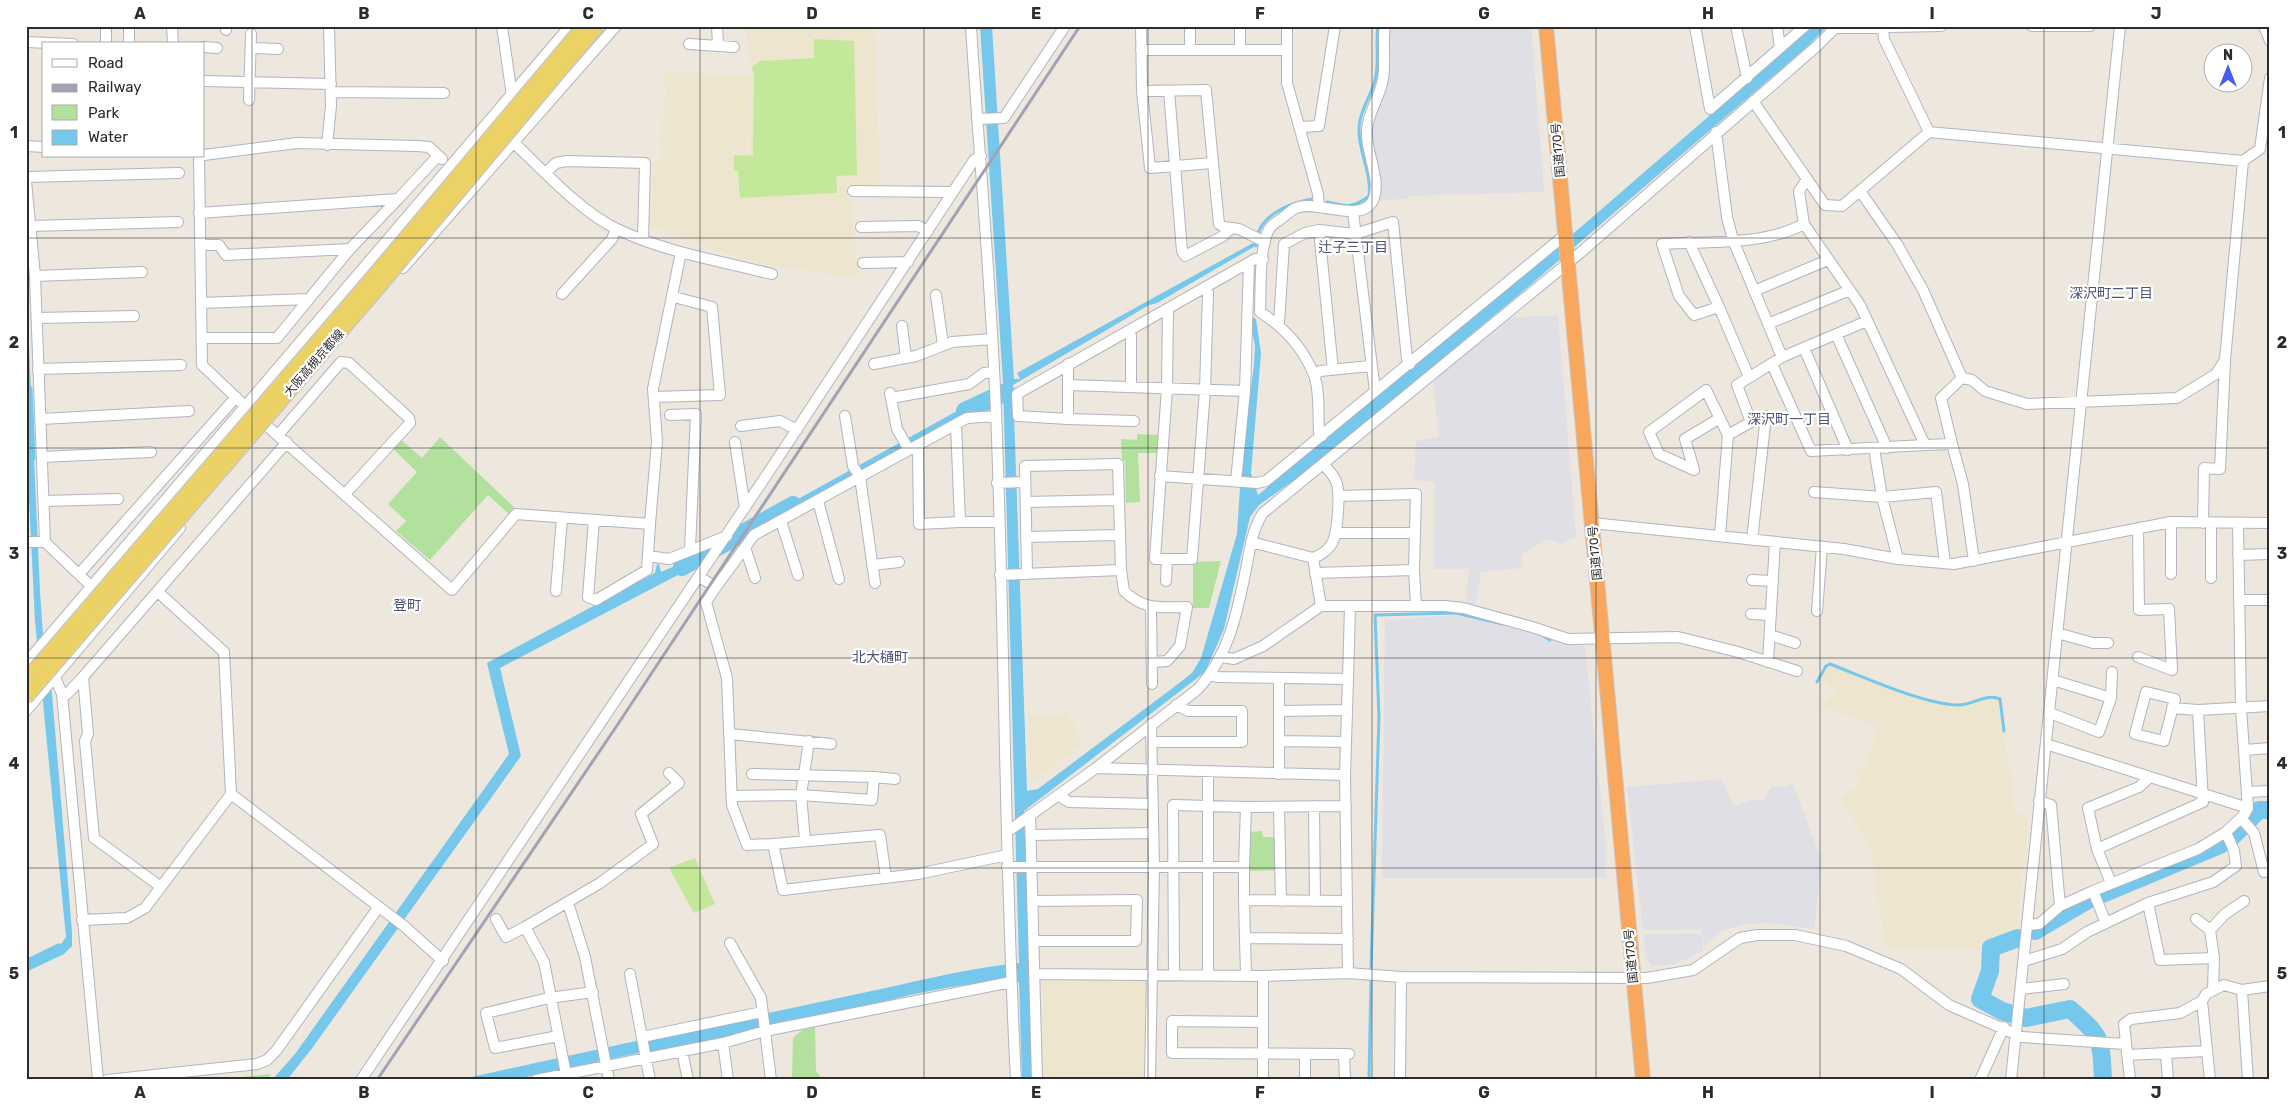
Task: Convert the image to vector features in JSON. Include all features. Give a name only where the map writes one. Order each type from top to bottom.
[{"type":"highway","name":"国道170号","points":[[1546,26],[1643,1080]]},
{"type":"main road","name":"大阪高槻京都線","points":[[26,679],[368,282],[583,26]]},
{"type":"main road","name":"大阪高槻京都線","points":[[26,698],[377,290],[598,26]]},
{"type":"street","points":[[106,26],[106,42]]},
{"type":"street","points":[[129,26],[129,42]]},
{"type":"street","points":[[172,26],[173,42]]},
{"type":"street","points":[[327,144],[331,88],[329,26]]},
{"type":"street","points":[[502,26],[512,92],[514,143],[592,213],[616,229],[681,252],[772,274]]},
{"type":"street","points":[[26,663],[570,26]]},
{"type":"street","points":[[26,711],[267,426],[616,26]]},
{"type":"street","points":[[717,26],[718,45]]},
{"type":"street","points":[[971,26],[981,119],[981,156],[1000,483],[998,522],[1002,575],[1010,830],[1007,855],[1011,867],[1011,982],[1016,1080]]},
{"type":"street","points":[[981,119],[1004,118],[1065,26]]},
{"type":"street","points":[[1141,26],[1142,90],[1150,168],[1214,163]]},
{"type":"street","points":[[1190,26],[1190,50]]},
{"type":"street","points":[[1240,26],[1240,50]]},
{"type":"street","points":[[1288,26],[1288,83],[1318,194],[1319,207]]},
{"type":"street","points":[[1300,127],[1319,126],[1335,26]]},
{"type":"street","points":[[1322,436],[1319,432],[1314,374],[1292,337],[1279,324],[1260,312],[1264,242],[1270,227],[1297,207],[1319,207],[1353,212],[1369,206],[1374,198],[1375,186],[1367,131],[1369,118],[1383,82],[1385,61],[1382,40],[1385,26]]},
{"type":"street","points":[[1694,26],[1710,109],[1805,26]]},
{"type":"street","points":[[1736,26],[1747,78]]},
{"type":"street","points":[[1777,26],[1780,48]]},
{"type":"street","points":[[1010,830],[1096,768],[1198,689],[1211,675],[1222,657],[1236,618],[1251,542],[1257,522],[1263,513],[1324,465],[1568,262],[1835,27],[1941,26]]},
{"type":"street","points":[[2032,26],[2090,26]]},
{"type":"street","points":[[2011,1080],[2120,26]]},
{"type":"street","points":[[2264,26],[2270,41]]},
{"type":"street","points":[[1882,28],[1884,39],[1929,132]]},
{"type":"street","points":[[249,100],[251,34]]},
{"type":"street","points":[[26,42],[42,43]]},
{"type":"street","points":[[689,44],[734,47]]},
{"type":"street","points":[[205,48],[217,48]]},
{"type":"street","points":[[251,48],[278,49]]},
{"type":"street","points":[[1141,50],[1288,50]]},
{"type":"street","points":[[1752,102],[1825,205],[1842,206],[1929,132],[2243,162],[2260,149],[2270,78]]},
{"type":"street","points":[[205,81],[444,93]]},
{"type":"street","points":[[1142,90],[1206,90],[1218,224],[1238,229],[1264,242]]},
{"type":"street","points":[[1169,90],[1182,251],[1185,256],[1223,236],[1231,228]]},
{"type":"street","points":[[1716,132],[1727,217],[1733,240],[1782,357]]},
{"type":"street","points":[[205,155],[297,143],[417,146],[428,147],[450,166]]},
{"type":"street","points":[[26,146],[42,147]]},
{"type":"street","points":[[202,338],[277,338],[350,250],[438,156]]},
{"type":"street","points":[[361,1080],[797,430],[974,160],[981,156]]},
{"type":"street","points":[[198,158],[202,365],[245,406]]},
{"type":"street","points":[[546,172],[556,163],[567,161],[645,163],[643,240]]},
{"type":"street","points":[[2211,578],[2204,468],[2220,469],[2225,360],[2243,162]]},
{"type":"street","points":[[26,177],[179,174]]},
{"type":"street","points":[[1807,179],[1799,191],[1804,224],[1860,305],[1925,445]]},
{"type":"street","points":[[26,181],[35,276],[45,542]]},
{"type":"street","points":[[853,191],[953,192]]},
{"type":"street","points":[[1860,191],[1897,244],[1923,290],[1962,378]]},
{"type":"street","points":[[199,213],[398,199]]},
{"type":"street","points":[[1353,212],[1374,391]]},
{"type":"street","points":[[30,226],[178,222]]},
{"type":"street","points":[[1279,324],[1284,244],[1305,233],[1319,230],[1355,234],[1393,222],[1407,359],[1410,364]]},
{"type":"street","points":[[1719,307],[1694,316],[1679,296],[1662,244],[1733,240],[1785,234],[1804,224]]},
{"type":"street","points":[[861,227],[918,226],[928,231]]},
{"type":"street","points":[[562,294],[612,239],[616,229]]},
{"type":"street","points":[[1319,230],[1333,370]]},
{"type":"street","points":[[1160,476],[1256,483],[1266,481],[1565,235]]},
{"type":"street","points":[[1689,242],[1749,377]]},
{"type":"street","points":[[200,245],[219,245],[226,255],[350,250]]},
{"type":"street","points":[[594,520],[588,597],[596,600],[647,570],[657,440],[654,389],[674,297],[681,252]]},
{"type":"street","points":[[1134,421],[1018,416],[1017,394],[1255,259],[1263,259]]},
{"type":"street","points":[[1754,291],[1828,260]]},
{"type":"street","points":[[863,263],[908,262]]},
{"type":"street","points":[[1238,482],[1245,391],[1249,263]]},
{"type":"street","points":[[35,276],[142,272]]},
{"type":"street","points":[[1168,309],[1167,388],[1155,559],[1192,559],[1206,390],[1208,294],[1206,288]]},
{"type":"street","points":[[1768,324],[1850,290]]},
{"type":"street","points":[[936,295],[943,345]]},
{"type":"street","points":[[654,397],[720,395],[712,307],[674,297]]},
{"type":"street","points":[[201,302],[309,299]]},
{"type":"street","points":[[37,318],[134,316]]},
{"type":"street","points":[[1751,422],[1737,385],[1782,357],[1867,321]]},
{"type":"street","points":[[902,326],[906,358]]},
{"type":"street","points":[[1129,331],[1131,336],[1131,387]]},
{"type":"street","points":[[1836,334],[1887,448]]},
{"type":"street","points":[[874,364],[906,358],[961,341],[992,339]]},
{"type":"street","points":[[1804,348],[1848,450]]},
{"type":"street","points":[[1962,378],[1972,380],[1985,391],[2027,404],[2177,398],[2216,374],[2225,360]]},
{"type":"street","points":[[278,435],[341,362],[349,363],[409,418],[410,423],[345,494]]},
{"type":"street","points":[[1068,364],[1068,418]]},
{"type":"street","points":[[1772,364],[1811,451],[1952,444]]},
{"type":"street","points":[[38,370],[181,365]]},
{"type":"street","points":[[1314,374],[1370,366]]},
{"type":"street","points":[[994,372],[984,373],[969,384],[890,395],[897,428],[909,446],[918,450],[919,524],[998,522]]},
{"type":"street","points":[[1962,378],[1940,398],[1963,484],[1974,560]]},
{"type":"street","points":[[1069,384],[1245,391]]},
{"type":"street","points":[[1720,418],[1685,439],[1694,470],[1659,454],[1648,432],[1706,390],[1720,418],[1728,434],[1720,535]]},
{"type":"street","points":[[79,574],[236,397]]},
{"type":"street","points":[[41,419],[189,411]]},
{"type":"street","points":[[670,415],[696,414],[690,549]]},
{"type":"street","points":[[845,416],[857,473],[875,583]]},
{"type":"street","points":[[886,878],[880,835],[747,845],[732,805],[727,678],[706,602],[754,535],[818,501],[857,473],[909,446],[967,418],[996,416]]},
{"type":"street","points":[[1728,434],[1766,416],[1752,540]]},
{"type":"street","points":[[741,426],[780,421],[797,430]]},
{"type":"street","points":[[956,424],[958,429],[960,522]]},
{"type":"street","points":[[267,426],[452,590],[516,514],[650,524]]},
{"type":"street","points":[[62,694],[67,694],[83,677],[287,442]]},
{"type":"street","points":[[735,442],[745,508]]},
{"type":"street","points":[[1874,448],[1882,497],[1898,559]]},
{"type":"street","points":[[42,457],[151,452]]},
{"type":"street","points":[[1024,574],[1026,502],[1022,482],[1025,466],[1118,464],[1121,570],[1124,591],[1136,602],[1151,607],[1187,607],[1180,646],[1167,661],[1152,662]]},
{"type":"street","points":[[1251,542],[1312,558],[1320,556],[1331,545],[1336,533],[1337,484],[1333,475],[1324,465]]},
{"type":"street","points":[[1000,483],[1022,482]]},
{"type":"street","points":[[1814,492],[1882,497],[1936,492],[1946,563]]},
{"type":"street","points":[[1338,496],[1416,494],[1414,533],[1416,606]]},
{"type":"street","points":[[44,501],[118,499]]},
{"type":"street","points":[[1026,502],[1119,500]]},
{"type":"street","points":[[818,501],[838,579]]},
{"type":"street","points":[[556,591],[562,518]]},
{"type":"street","points":[[781,521],[798,575]]},
{"type":"street","points":[[1592,523],[1720,535],[1822,547],[1898,559],[1954,564],[2170,522],[2270,523]]},
{"type":"street","points":[[2170,522],[2171,574]]},
{"type":"street","points":[[2028,925],[2039,924],[2060,906],[2093,891],[2198,849],[2244,821],[2248,808],[2248,792],[2241,708],[2238,523]]},
{"type":"street","points":[[2138,528],[2139,610],[2170,609],[2172,670],[2138,657]]},
{"type":"street","points":[[1336,533],[1414,533]]},
{"type":"street","points":[[1026,537],[1120,535]]},
{"type":"street","points":[[648,556],[669,559],[690,549],[724,539]]},
{"type":"street","points":[[26,542],[45,542],[91,586]]},
{"type":"street","points":[[1768,662],[1775,542]]},
{"type":"street","points":[[745,547],[755,578]]},
{"type":"street","points":[[1817,611],[1822,547]]},
{"type":"street","points":[[2238,555],[2270,554]]},
{"type":"street","points":[[1312,558],[1321,606]]},
{"type":"street","points":[[1166,581],[1167,559]]},
{"type":"street","points":[[872,565],[899,562]]},
{"type":"street","points":[[1002,575],[1121,570]]},
{"type":"street","points":[[1315,573],[1414,570]]},
{"type":"street","points":[[699,577],[716,586]]},
{"type":"street","points":[[1752,580],[1773,581]]},
{"type":"street","points":[[82,920],[127,918],[145,908],[231,794],[224,652],[158,592]]},
{"type":"street","points":[[2239,600],[2270,600]]},
{"type":"street","points":[[1222,657],[1234,659],[1263,646],[1321,606],[1416,606],[1462,608],[1532,626],[1559,637],[1602,640],[1678,638],[1797,671]]},
{"type":"street","points":[[1348,973],[1345,775],[1350,606]]},
{"type":"street","points":[[1151,607],[1152,684]]},
{"type":"street","points":[[1751,614],[1771,615]]},
{"type":"street","points":[[2057,633],[2093,643],[2108,643]]},
{"type":"street","points":[[1770,635],[1795,643]]},
{"type":"street","points":[[2050,713],[2099,732],[2111,698],[2112,672]]},
{"type":"street","points":[[1211,675],[1217,677],[1348,679]]},
{"type":"street","points":[[55,677],[62,694],[98,1080]]},
{"type":"street","points":[[83,677],[88,734],[85,742],[94,838],[161,887]]},
{"type":"street","points":[[1280,678],[1280,774]]},
{"type":"street","points":[[2053,680],[2111,698]]},
{"type":"street","points":[[2146,692],[2175,699],[2172,708],[2164,741],[2135,734],[2146,692]]},
{"type":"street","points":[[1152,742],[1242,742],[1242,711],[1188,711],[1176,705]]},
{"type":"street","points":[[2172,708],[2198,710],[2270,706]]},
{"type":"street","points":[[1280,711],[1347,710]]},
{"type":"street","points":[[2097,849],[2203,802],[2198,710]]},
{"type":"street","points":[[1150,1080],[1154,867],[1151,724]]},
{"type":"street","points":[[730,734],[831,744]]},
{"type":"street","points":[[805,840],[801,795],[809,741]]},
{"type":"street","points":[[1280,741],[1346,742]]},
{"type":"street","points":[[2046,744],[2248,808]]},
{"type":"street","points":[[2245,750],[2270,748]]},
{"type":"street","points":[[1096,768],[1345,775]]},
{"type":"street","points":[[1208,772],[1208,975]]},
{"type":"street","points":[[496,919],[506,937],[600,883],[653,844],[642,814],[679,783],[669,773]]},
{"type":"street","points":[[752,774],[805,774],[896,779]]},
{"type":"street","points":[[732,796],[801,795],[872,800],[874,777]]},
{"type":"street","points":[[2111,883],[2097,849],[2088,808],[2139,787],[2150,777]]},
{"type":"street","points":[[2248,792],[2270,791]]},
{"type":"street","points":[[231,794],[404,926],[443,960]]},
{"type":"street","points":[[1058,795],[1069,802],[1153,804]]},
{"type":"street","points":[[2039,802],[2051,805],[2060,906]]},
{"type":"street","points":[[1174,975],[1173,805],[1246,807],[1346,806]]},
{"type":"street","points":[[1279,806],[1281,901]]},
{"type":"street","points":[[1314,806],[1315,901]]},
{"type":"street","points":[[1246,807],[1244,867],[1246,976]]},
{"type":"street","points":[[1029,816],[1037,1080]]},
{"type":"street","points":[[2244,821],[2254,833],[2264,872]]},
{"type":"street","points":[[2024,961],[2062,949],[2106,923],[2148,903],[2213,882],[2236,866],[2234,851],[2226,832]]},
{"type":"street","points":[[1031,834],[1153,834]]},
{"type":"street","points":[[773,844],[784,890],[918,874],[1007,855]]},
{"type":"street","points":[[1011,867],[1244,867]]},
{"type":"street","points":[[2093,891],[2106,923]]},
{"type":"street","points":[[1032,901],[1136,900],[1136,941],[1034,941]]},
{"type":"street","points":[[1244,900],[1347,901]]},
{"type":"street","points":[[2210,930],[2226,914],[2244,901]]},
{"type":"street","points":[[568,903],[585,957],[609,1080]]},
{"type":"street","points":[[2148,903],[2160,960],[2214,958]]},
{"type":"street","points":[[107,1080],[220,1069],[257,1064],[267,1060],[276,1051],[378,908]]},
{"type":"street","points":[[2196,919],[2210,930],[2214,958],[2214,990]]},
{"type":"street","points":[[525,927],[544,962],[549,998],[566,1074]]},
{"type":"street","points":[[1035,974],[1263,976],[1348,973],[1401,978],[1634,978],[1673,975],[1693,970],[1711,960],[1731,944],[1749,935],[1795,935],[1846,946],[1901,969],[1949,1005],[1973,1017],[2004,1027],[2022,1037],[2125,1044]]},
{"type":"street","points":[[1245,938],[1348,939]]},
{"type":"street","points":[[730,943],[761,998],[770,1080]]},
{"type":"street","points":[[630,974],[650,1080]]},
{"type":"street","points":[[1263,976],[1263,1080]]},
{"type":"street","points":[[1400,1080],[1401,978]]},
{"type":"street","points":[[536,1080],[723,1043],[765,1031],[1011,982]]},
{"type":"street","points":[[2021,989],[2064,984]]},
{"type":"street","points":[[2130,1080],[2124,1024],[2131,1019],[2180,1013],[2202,1001],[2206,994],[2224,985],[2242,990],[2270,986]]},
{"type":"street","points":[[2242,990],[2248,1080]]},
{"type":"street","points":[[558,1036],[495,1048],[486,1013],[549,998],[593,992]]},
{"type":"street","points":[[2202,1001],[2210,1080]]},
{"type":"street","points":[[642,1037],[762,1012]]},
{"type":"street","points":[[1264,1022],[1172,1021],[1172,1052],[1347,1054],[1345,1080]]},
{"type":"street","points":[[1980,1080],[2004,1027]]},
{"type":"street","points":[[723,1043],[728,1080]]},
{"type":"street","points":[[682,1051],[688,1080]]},
{"type":"street","points":[[2127,1055],[2207,1051]]},
{"type":"street","points":[[2166,1053],[2168,1080]]},
{"type":"street","points":[[1305,1054],[1305,1080]]},
{"type":"shaded area","points":[[745,26],[874,28],[881,188],[850,189],[858,278],[768,265],[724,253],[649,226],[655,160],[749,153],[752,76]]},
{"type":"shaded area","points":[[1391,26],[1531,26],[1544,192],[1409,196],[1408,199],[1380,200],[1382,184],[1374,154],[1372,131],[1373,120],[1389,75],[1387,36]]},
{"type":"shaded area","points":[[664,72],[751,76],[747,152],[662,158],[661,137],[667,86],[664,82]]},
{"type":"shaded area","points":[[1558,315],[1576,537],[1561,544],[1549,539],[1542,542],[1521,555],[1522,568],[1481,572],[1475,607],[1465,607],[1469,569],[1434,569],[1435,482],[1414,480],[1416,441],[1439,437],[1433,381],[1500,324],[1504,324],[1504,318]]},
{"type":"shaded area","points":[[1456,615],[1533,631],[1550,641],[1585,646],[1605,838],[1606,878],[1382,878],[1385,620]]},
{"type":"shaded area","points":[[1830,666],[1924,700],[1961,707],[1987,698],[1998,699],[2016,814],[2029,814],[2017,927],[1982,942],[1981,950],[1886,948],[1871,851],[1841,797],[1862,784],[1855,771],[1866,765],[1878,727],[1822,705],[1831,696],[1836,695],[1835,691],[1822,680],[1826,668]]},
{"type":"shaded area","points":[[1068,711],[1082,744],[1030,784],[1029,717],[1057,716]]},
{"type":"shaded area","points":[[1721,779],[1734,806],[1751,800],[1763,800],[1771,787],[1779,785],[1783,787],[1793,784],[1822,862],[1814,929],[1769,923],[1744,924],[1722,931],[1704,946],[1702,929],[1643,930],[1627,787]]},
{"type":"shaded area","points":[[1643,934],[1702,934],[1703,951],[1676,964],[1652,967],[1646,958]]},
{"type":"shaded area","points":[[1043,979],[1145,981],[1146,1080],[1042,1080]]},
{"type":"green space","points":[[814,39],[854,41],[857,175],[836,176],[837,193],[740,198],[738,171],[734,171],[734,155],[753,156],[754,76],[752,67],[760,61],[814,58]]},
{"type":"green space","points":[[1137,434],[1159,435],[1158,453],[1138,453],[1140,502],[1126,503],[1125,461],[1122,460],[1121,439],[1137,440]]},
{"type":"green space","points":[[440,437],[515,508],[509,514],[488,495],[430,560],[396,531],[406,521],[388,504],[417,472],[392,448],[400,439],[422,458]]},
{"type":"green space","points":[[1221,561],[1209,608],[1193,608],[1193,562]]},
{"type":"green space","points":[[1262,831],[1263,837],[1278,837],[1278,870],[1250,871],[1249,832]]},
{"type":"green space","points":[[695,858],[715,904],[694,913],[669,868]]},
{"type":"green space","points":[[815,1027],[816,1071],[823,1080],[792,1080],[793,1038],[802,1030]]},
{"type":"green space","points":[[271,1074],[267,1080],[213,1080]]},
{"type":"water","points":[[980,26],[992,26],[1014,379],[1020,379],[1017,373],[1253,243],[1257,245],[1157,303],[1149,305],[1013,385],[1027,791],[1038,789],[1174,687],[1192,673],[1201,658],[1237,534],[1242,457],[1254,365],[1255,346],[1249,315],[1256,319],[1261,353],[1251,473],[1258,495],[1581,227],[1813,26],[1827,26],[1809,45],[1521,293],[1308,470],[1259,505],[1250,517],[1224,629],[1205,672],[1024,811],[1033,1080],[1022,1080],[1019,982],[1000,982],[980,983],[922,993],[670,1050],[638,1053],[512,1080],[458,1080],[932,978],[1019,963],[1003,382]]},
{"type":"water","points":[[26,279],[40,592],[43,635],[52,694],[72,946],[64,954],[26,972],[26,959],[59,943],[61,944],[66,937],[35,621],[26,437]]},
{"type":"water","points":[[984,396],[985,404],[775,519],[771,514]]},
{"type":"water","points":[[706,552],[697,565],[500,668],[521,756],[313,1047],[287,1080],[272,1080],[295,1054],[509,754],[487,663],[655,573],[657,564],[659,564],[661,572]]},
{"type":"waterway","points":[[1327,202],[1339,205],[1353,205],[1369,196],[1369,180],[1361,147],[1359,125],[1376,73],[1378,26]]},
{"type":"waterway","points":[[1256,246],[1257,236],[1261,227],[1274,213],[1292,204],[1311,199]]},
{"type":"waterway","points":[[31,388],[34,459]]},
{"type":"waterway","points":[[965,411],[1006,392]]},
{"type":"waterway","points":[[682,567],[793,505]]},
{"type":"waterway","points":[[1371,969],[1379,717],[1375,615],[1456,613],[1503,624]]},
{"type":"waterway","points":[[1542,635],[1550,640]]},
{"type":"waterway","points":[[1817,682],[1826,666],[1830,664],[1912,695],[1945,704],[1959,705],[1989,697],[2000,699],[2004,731]]},
{"type":"waterway","points":[[2035,931],[2088,900],[2220,845],[2231,838],[2259,810],[2270,810]]},
{"type":"waterway","points":[[2018,938],[1991,948],[1990,971],[1980,999],[2002,1011],[2026,1018],[2070,1009],[2088,1026],[2098,1039],[2102,1055],[2103,1080]]},
{"type":"waterway","points":[[1369,1080],[1371,980]]},
{"type":"railway","points":[[377,1080],[616,727],[1080,26]]},
{"type":"district","name":"辻子三丁目","points":[[1353,247]]},
{"type":"district","name":"深沢町二丁目","points":[[2111,293]]},
{"type":"district","name":"深沢町一丁目","points":[[1789,419]]},
{"type":"district","name":"登町","points":[[407,605]]},
{"type":"district","name":"北大樋町","points":[[880,657]]}]
